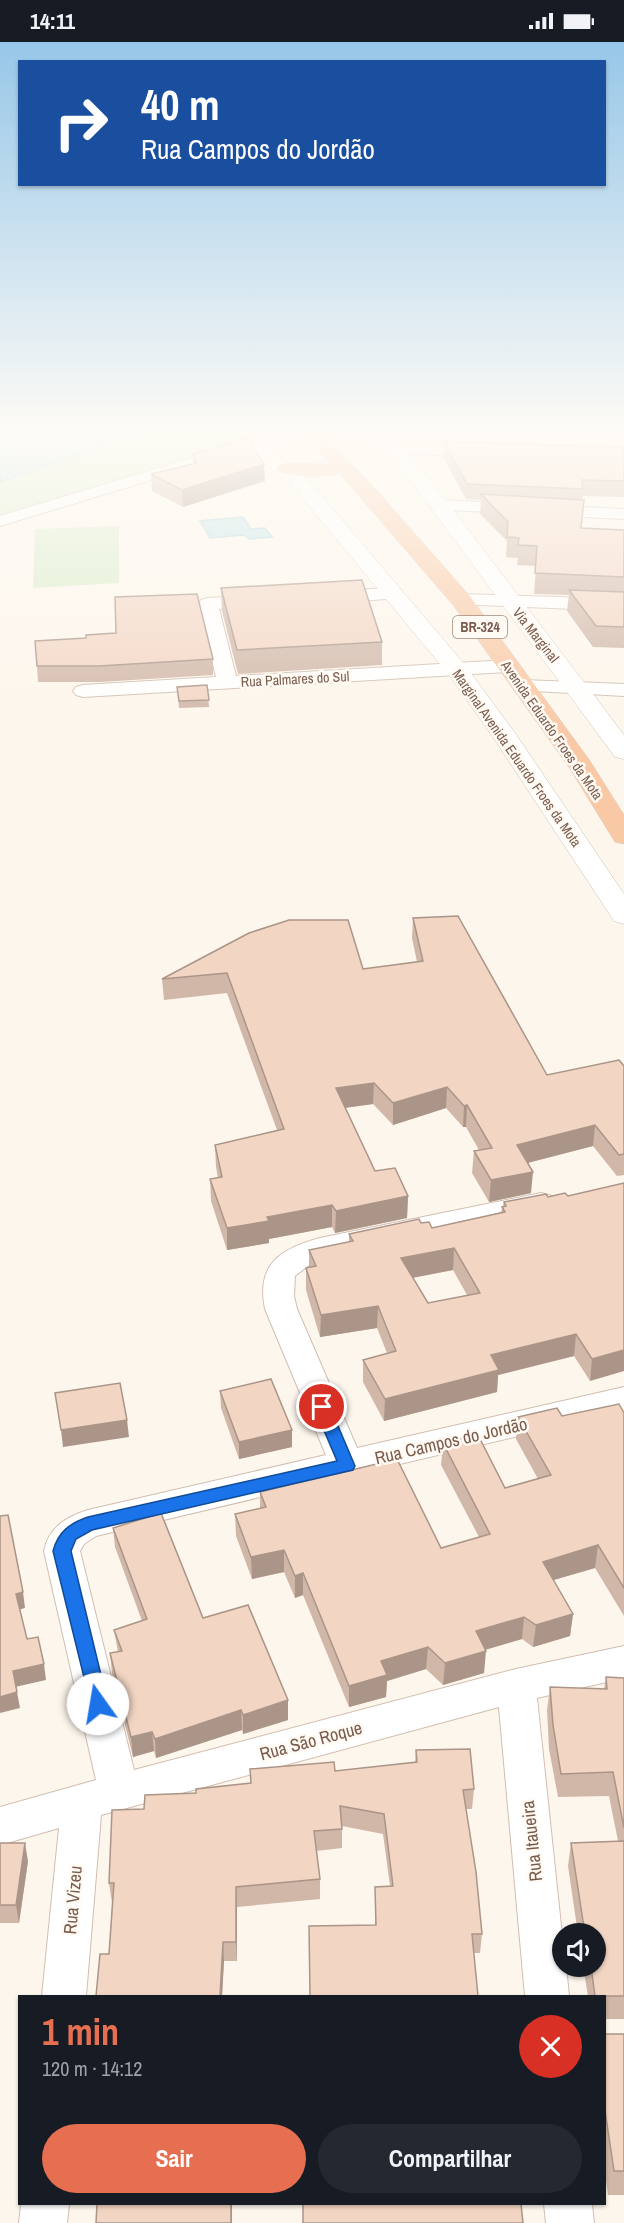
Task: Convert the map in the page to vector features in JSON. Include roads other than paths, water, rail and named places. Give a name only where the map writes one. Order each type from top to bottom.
[{"type":"highway","name":"Avenida Eduardo Froes da Mota","points":[[409,537],[461,600],[581,766],[624,836]]},
{"type":"street","name":"Marginal Avenida Eduardo Froes da Mota","points":[[345,537],[457,669],[624,915]]},
{"type":"street","name":"Via Marginal","points":[[462,537],[624,752]]},
{"type":"street","points":[[313,598],[394,594]]},
{"type":"street","points":[[228,683],[208,604],[278,600]]},
{"type":"street","points":[[461,600],[624,605]]},
{"type":"street","name":"Rua Palmares do Sul","points":[[83,691],[507,666]]},
{"type":"street","points":[[523,686],[624,690]]},
{"type":"street","points":[[347,1466],[281,1309],[277,1285],[281,1271],[288,1261],[320,1248],[566,1198]]},
{"type":"street","name":"Rua Campos do Jordão","points":[[70,1534],[88,1524],[347,1466],[624,1399]]},
{"type":"street","name":"Rua Vizeu","points":[[64,1995],[101,1798],[62,1551],[64,1542],[70,1534]]},
{"type":"street","name":"Rua São Roque","points":[[0,1826],[516,1686],[624,1662]]},
{"type":"street","name":"Rua Itaueira","points":[[516,1686],[547,1995]]},
{"type":"street","points":[[44,2223],[45,2205]]},
{"type":"street","points":[[568,2205],[570,2223]]},
{"type":"water","points":[[246,537],[272,537],[249,539]]}]
